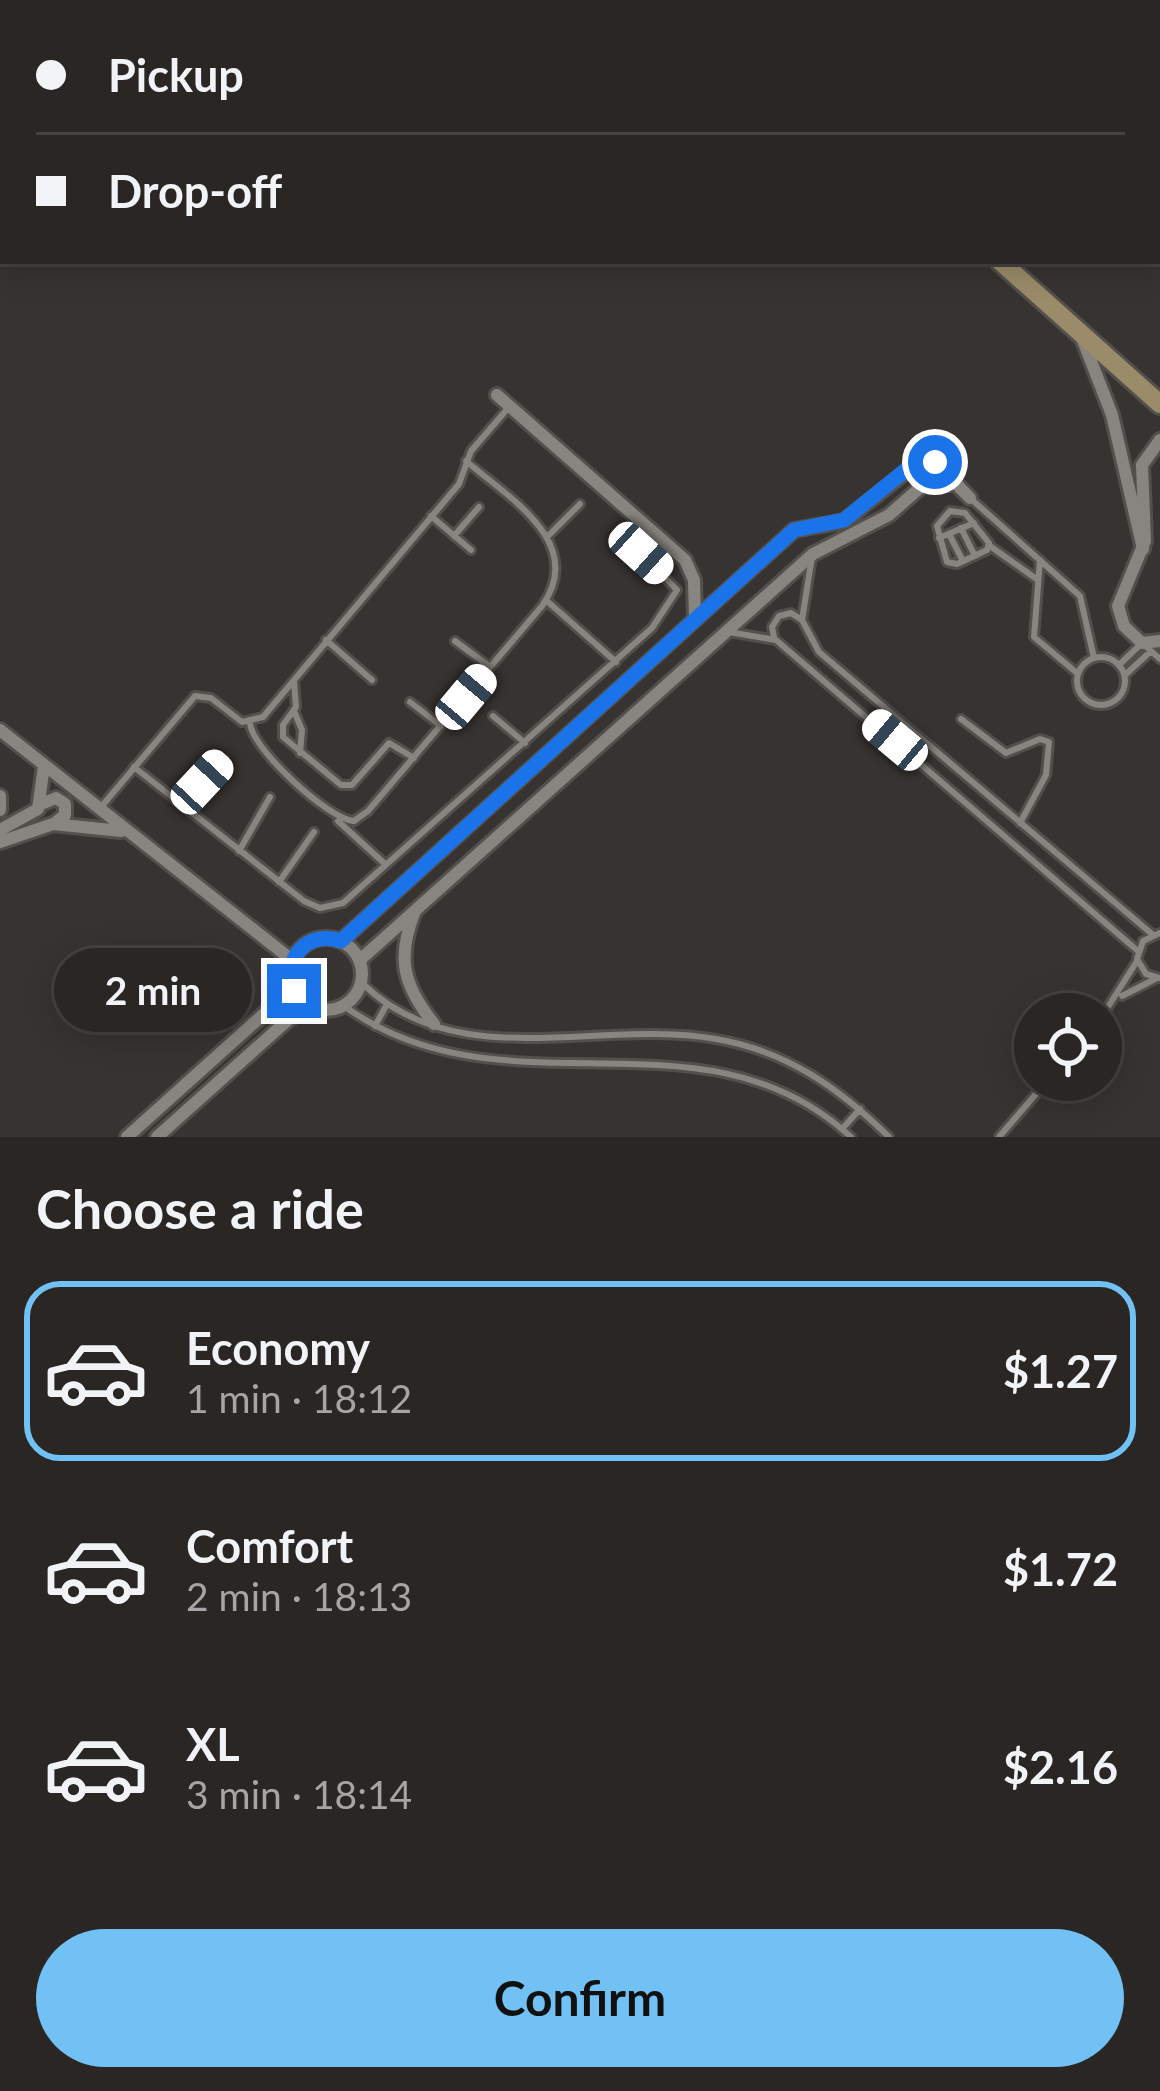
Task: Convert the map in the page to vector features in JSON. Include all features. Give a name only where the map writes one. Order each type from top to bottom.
[{"type":"street","points":[[1003,264],[1160,404]]},
{"type":"street","points":[[1079,332],[1112,415],[1143,549]]},
{"type":"street","points":[[497,395],[685,560],[694,580],[695,618]]},
{"type":"street","points":[[1151,645],[1124,626],[1118,606],[1143,549],[1142,465],[1160,440]]},
{"type":"street","points":[[341,941],[794,530],[854,515],[913,463],[928,459]]},
{"type":"street","points":[[928,459],[931,478]]},
{"type":"street","points":[[928,459],[970,499]]},
{"type":"street","points":[[360,960],[418,902],[813,554],[890,515],[931,478],[942,478],[970,499]]},
{"type":"street","points":[[824,525],[832,541]]},
{"type":"street","points":[[0,730],[292,960]]},
{"type":"street","points":[[41,804],[44,766]]},
{"type":"street","points":[[0,796],[0,810]]},
{"type":"street","points":[[0,830],[29,819],[41,804],[56,798],[65,804],[65,815],[53,824],[0,842]]},
{"type":"street","points":[[53,824],[126,832]]},
{"type":"street","points":[[418,902],[403,942],[402,964],[412,996],[434,1024]]},
{"type":"street","points":[[127,1137],[277,1003],[290,980],[292,960],[312,940],[341,941],[360,960],[362,983],[344,1006],[311,1007],[290,1018],[157,1137]]},
{"type":"street","points":[[290,980],[297,996],[311,1007]]},
{"type":"lane","points":[[98,810],[195,696],[211,698],[236,719],[250,723],[263,717],[459,484],[466,461],[509,406]]},
{"type":"lane","points":[[357,841],[360,818],[547,600],[556,565],[548,536],[466,461]]},
{"type":"lane","points":[[970,499],[1080,596],[1094,658]]},
{"type":"lane","points":[[548,536],[580,504]]},
{"type":"lane","points":[[454,536],[479,507]]},
{"type":"lane","points":[[990,546],[963,561],[947,562],[939,521],[950,512],[965,514],[990,546],[1038,580]]},
{"type":"lane","points":[[431,517],[471,550]]},
{"type":"lane","points":[[939,538],[974,523]]},
{"type":"lane","points":[[962,528],[975,556]]},
{"type":"lane","points":[[949,534],[963,561]]},
{"type":"lane","points":[[134,767],[308,904],[328,908],[343,903],[652,628],[677,595],[673,581],[641,553]]},
{"type":"lane","points":[[802,620],[813,554]]},
{"type":"lane","points":[[1040,560],[1034,637],[1078,674],[1081,695],[1100,706],[1119,698],[1125,675],[1151,645]]},
{"type":"lane","points":[[547,600],[616,662]]},
{"type":"lane","points":[[1121,993],[1137,955],[1156,934],[819,652],[802,620],[791,613],[778,616],[772,627],[776,640],[1137,955],[1142,970],[1159,978]]},
{"type":"lane","points":[[725,632],[776,640]]},
{"type":"lane","points":[[326,640],[372,680]]},
{"type":"lane","points":[[455,641],[490,668]]},
{"type":"lane","points":[[1151,645],[1160,659]]},
{"type":"lane","points":[[1119,665],[1151,645]]},
{"type":"lane","points":[[1094,658],[1119,665],[1125,675]]},
{"type":"lane","points":[[1078,674],[1094,658]]},
{"type":"lane","points":[[293,678],[294,711],[302,726],[300,753]]},
{"type":"lane","points":[[410,702],[441,726]]},
{"type":"lane","points":[[294,711],[282,734],[347,787],[389,742],[414,758]]},
{"type":"lane","points":[[493,716],[525,742]]},
{"type":"lane","points":[[961,719],[1006,753],[1043,738],[1049,742],[1046,776],[1020,823]]},
{"type":"lane","points":[[250,723],[257,747],[386,865]]},
{"type":"lane","points":[[181,805],[224,760]]},
{"type":"lane","points":[[239,851],[270,797]]},
{"type":"lane","points":[[337,818],[360,818]]},
{"type":"lane","points":[[279,882],[314,832]]},
{"type":"lane","points":[[1122,996],[1159,978]]},
{"type":"lane","points":[[362,983],[387,1004],[434,1024],[508,1038],[710,1037],[794,1063],[860,1109],[889,1137]]},
{"type":"lane","points":[[375,1026],[387,1004]]},
{"type":"lane","points":[[344,1006],[423,1048],[475,1060],[665,1063],[729,1070],[790,1093],[851,1137]]},
{"type":"lane","points":[[999,1137],[1030,1101]]},
{"type":"lane","points":[[842,1129],[860,1109]]},
{"type":"route","points":[[294,991],[290,967],[300,949],[322,938],[341,941],[794,530],[805,524],[835,525],[863,509],[918,460],[935,462]]}]
